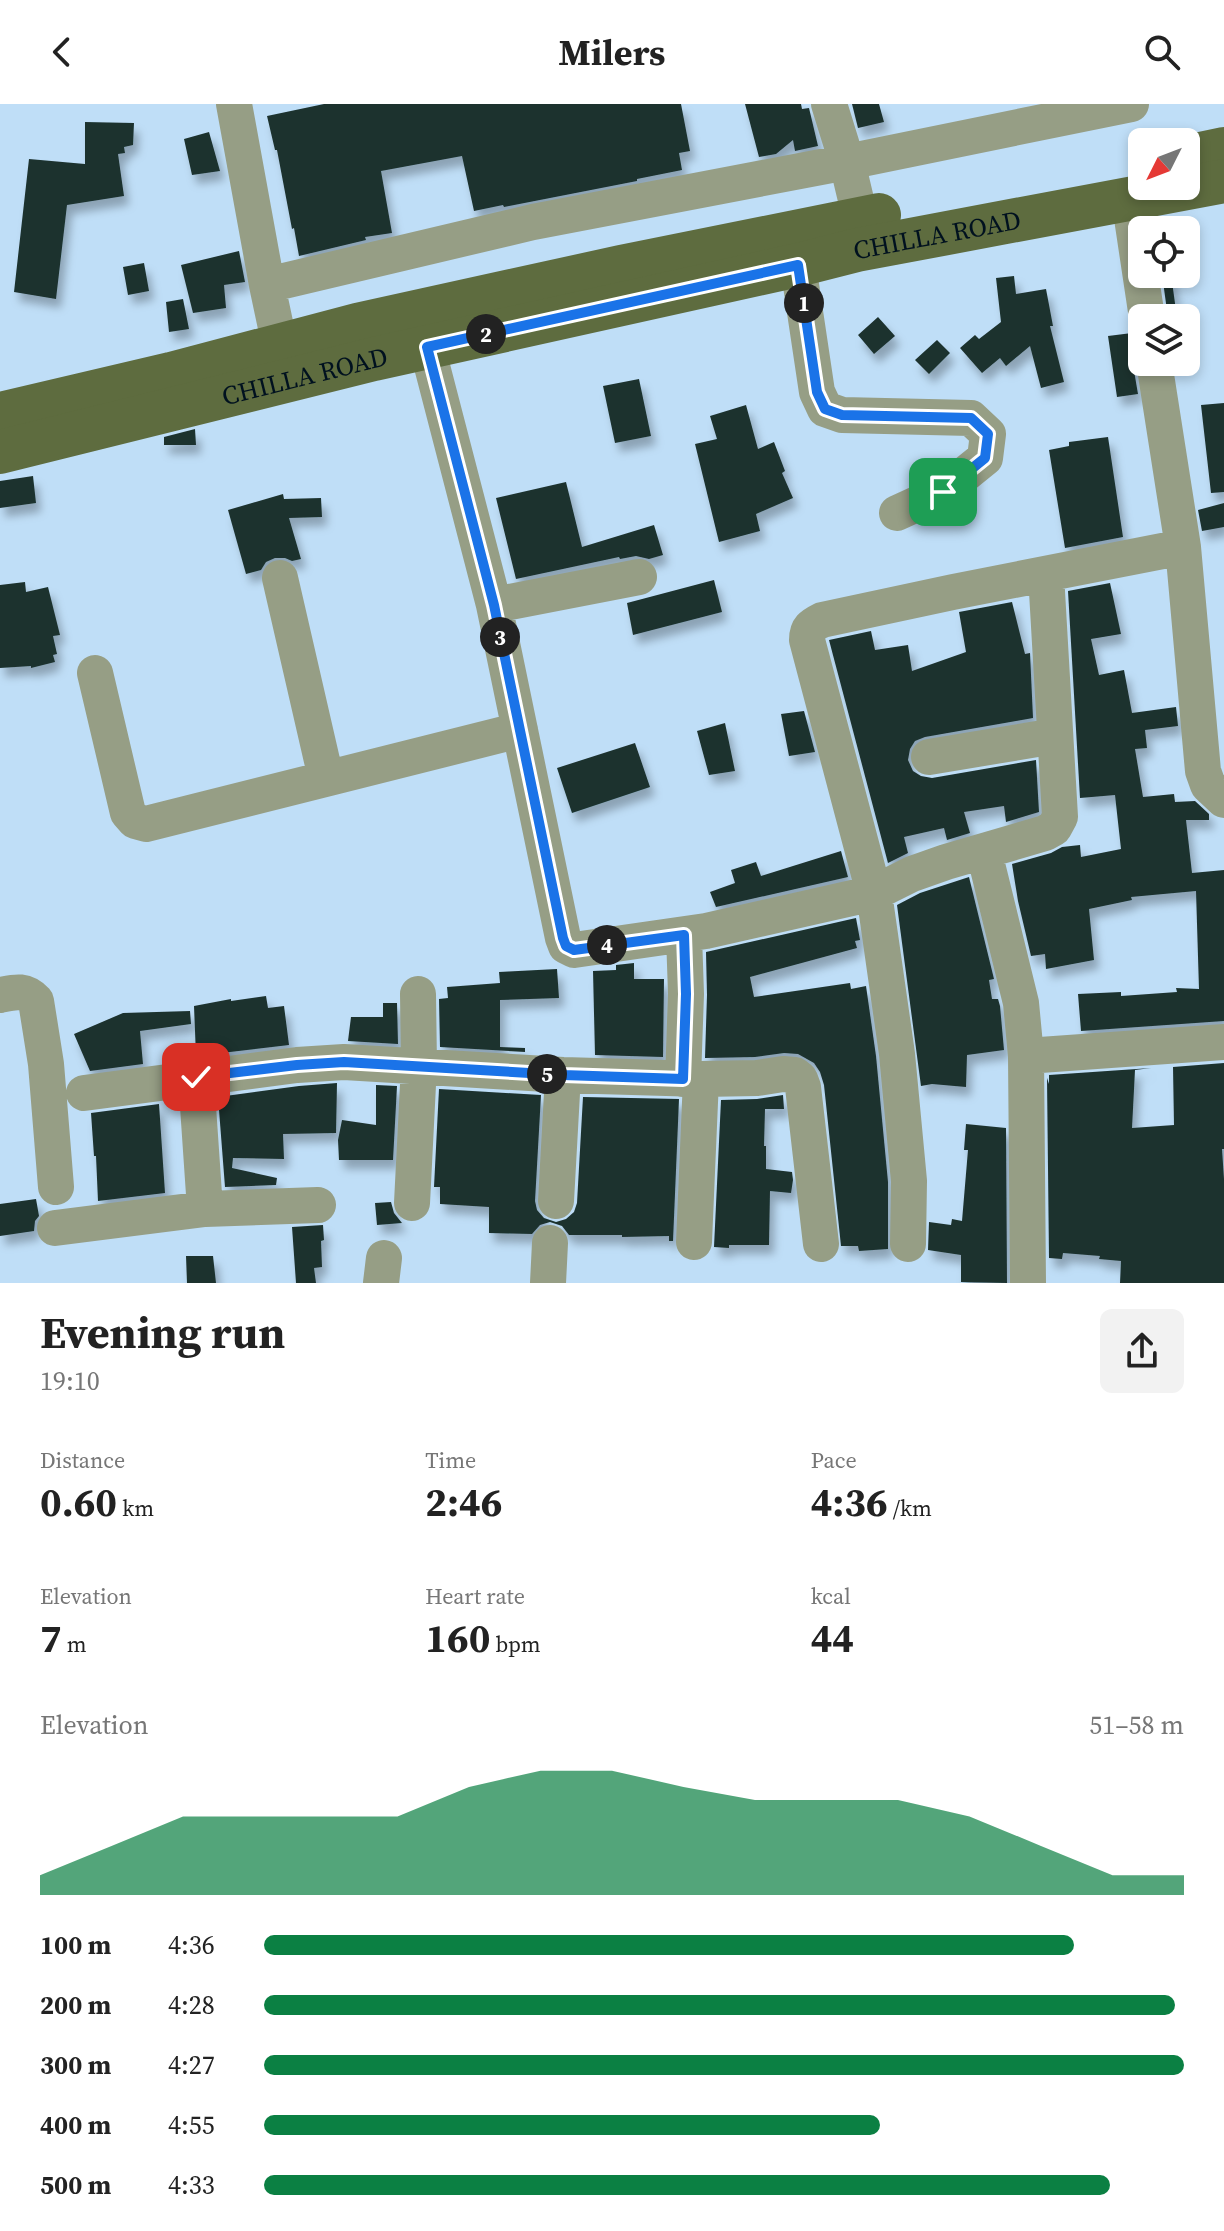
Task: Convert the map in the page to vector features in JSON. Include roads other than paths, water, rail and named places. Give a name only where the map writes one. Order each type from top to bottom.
[{"type":"main road","points":[[1200,154],[1224,149]]},
{"type":"main road","name":"CHILLA ROAD","points":[[1200,181],[1224,181]]},
{"type":"main road","name":"CHILLA ROAD","points":[[0,452],[284,363],[427,347],[798,265],[865,233],[1128,183]]},
{"type":"main road","points":[[0,414],[284,363],[357,325],[621,267],[789,234],[865,233]]},
{"type":"street","points":[[829,104],[865,233]]},
{"type":"street","points":[[267,285],[533,222],[1131,104]]},
{"type":"street","points":[[244,106],[267,285],[284,363]]},
{"type":"street","points":[[1137,200],[1146,304]]},
{"type":"street","points":[[798,265],[817,392],[825,409],[842,415],[971,418],[988,434],[985,458],[943,492],[897,513]]},
{"type":"street","points":[[427,347],[494,605],[566,946],[574,950],[684,935],[874,893],[912,874],[1054,828],[1060,817],[1046,574]]},
{"type":"street","points":[[1156,376],[1183,547],[1203,771],[1208,785],[1224,800]]},
{"type":"street","points":[[908,1244],[909,1181],[897,1054],[874,893],[807,632],[822,620],[1183,547]]},
{"type":"street","points":[[494,605],[639,577]]},
{"type":"street","points":[[280,578],[326,778]]},
{"type":"street","points":[[95,673],[128,813],[135,821],[146,824],[520,730]]},
{"type":"street","points":[[929,757],[1055,736]]},
{"type":"street","points":[[984,852],[1021,1003],[1026,1056],[1028,1283]]},
{"type":"street","points":[[684,935],[692,1079],[694,1242]]},
{"type":"street","points":[[0,995],[19,991],[30,994],[36,1001],[46,1064],[56,1187]]},
{"type":"street","points":[[412,1203],[419,1065],[418,994]]},
{"type":"street","points":[[1026,1056],[1224,1042]]},
{"type":"street","points":[[84,1093],[196,1077],[344,1062],[692,1079],[795,1075],[803,1087],[821,1244]]},
{"type":"street","points":[[556,1201],[563,1075]]},
{"type":"street","points":[[196,1077],[205,1209]]},
{"type":"street","points":[[55,1228],[205,1209],[318,1205]]},
{"type":"street","points":[[548,1283],[550,1243]]}]
